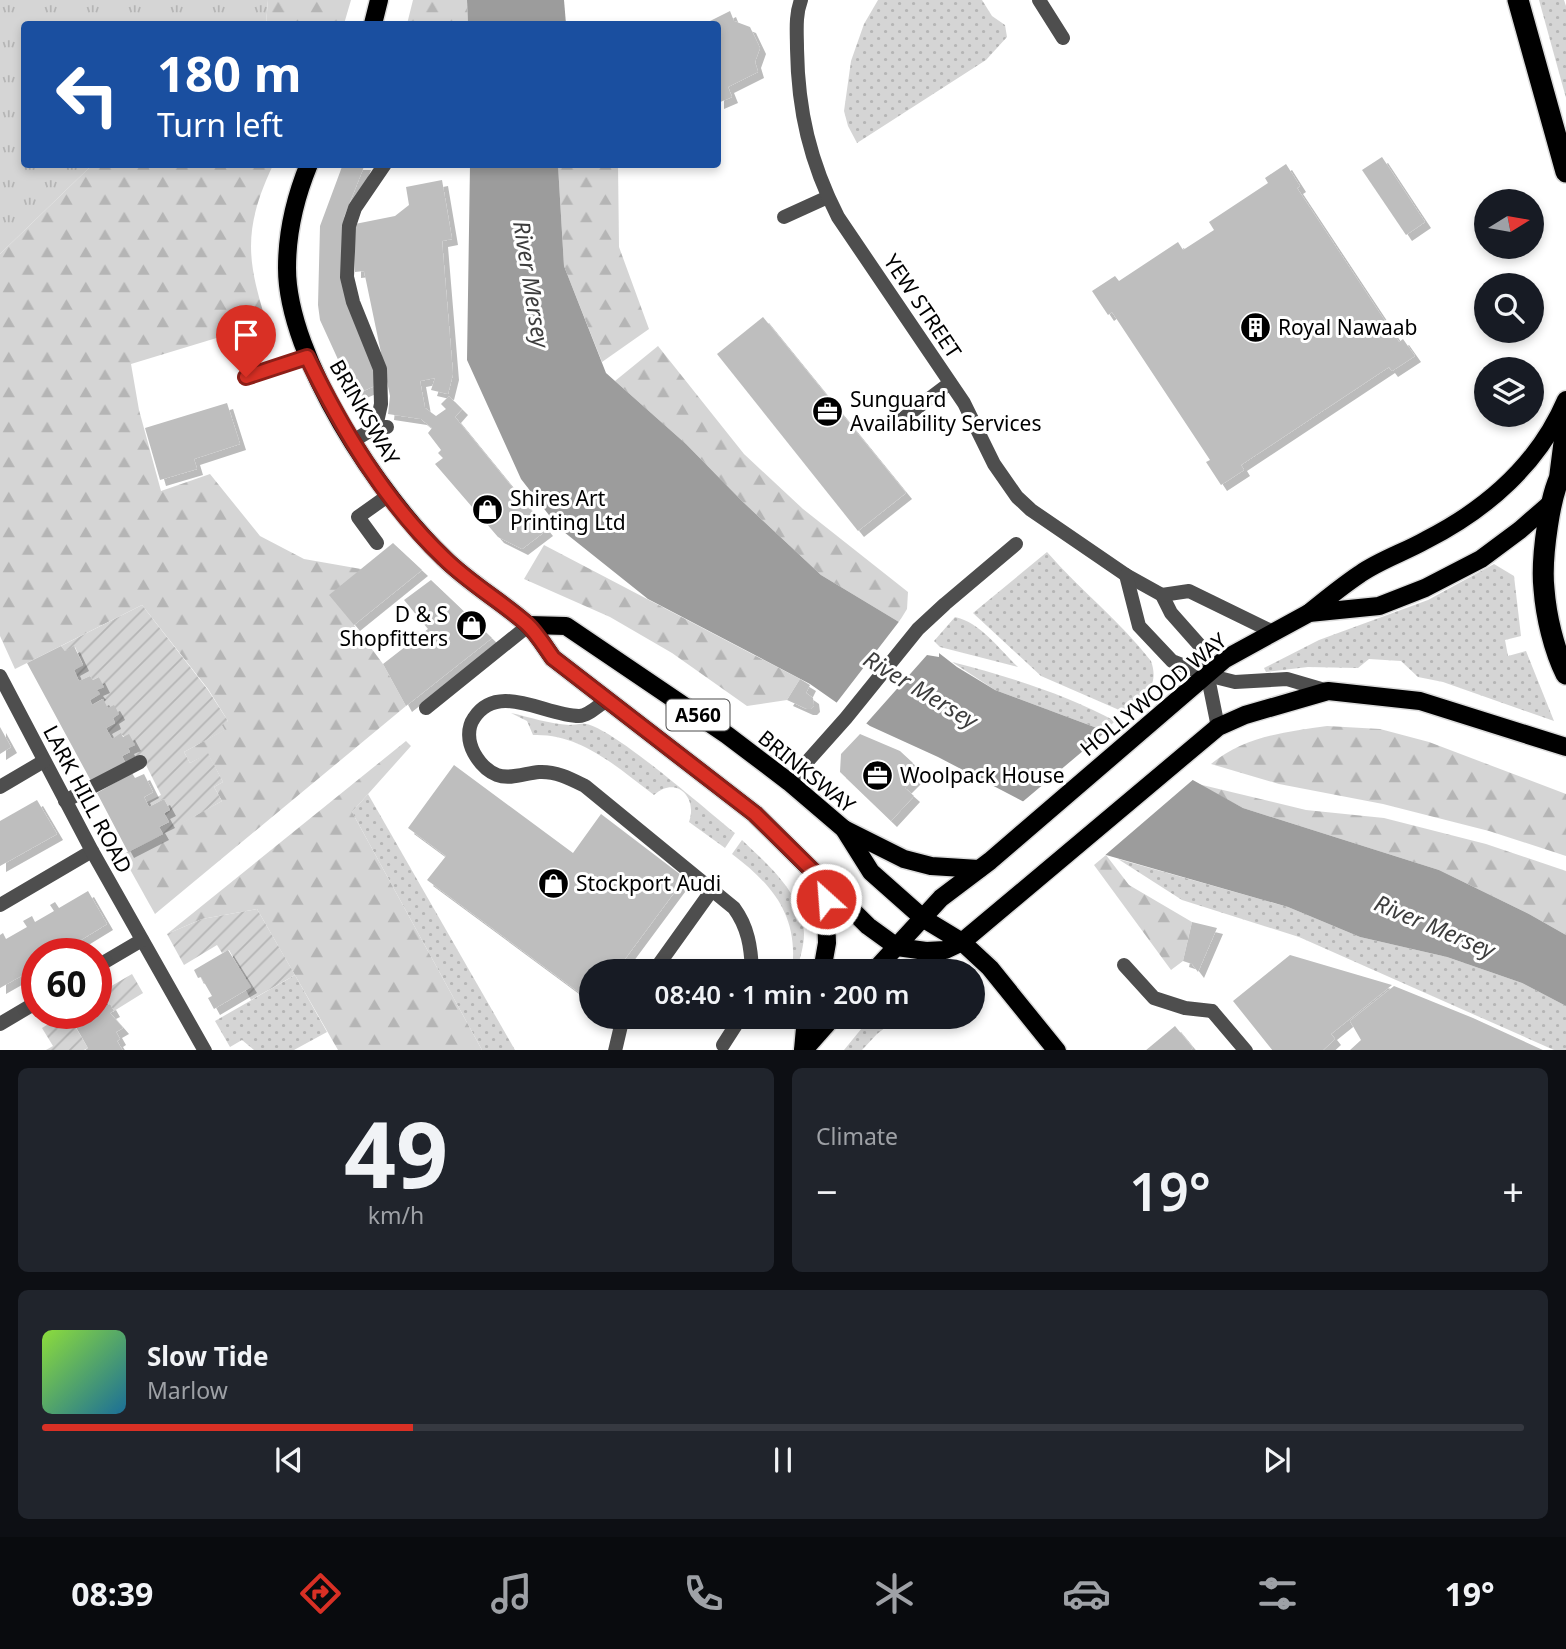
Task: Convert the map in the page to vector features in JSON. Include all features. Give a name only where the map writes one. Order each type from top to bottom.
[{"type":"highway","points":[[1518,0],[1566,172]]},
{"type":"highway","points":[[1566,427],[1563,471],[1551,503],[1544,567],[1544,590],[1552,633],[1566,674]]},
{"type":"main road","points":[[374,21],[379,0]]},
{"type":"main road","name":"BRINKSWAY","points":[[308,168],[292,213],[286,270],[291,301],[307,357],[353,440],[389,495],[419,532],[446,561],[529,625],[553,658],[755,814],[868,926],[897,947],[926,951],[945,950],[962,942]]},
{"type":"main road","points":[[1309,613],[1361,573],[1449,528],[1488,500],[1537,453],[1566,400]]},
{"type":"main road","name":"HOLLYWOOD WAY","points":[[886,959],[941,898],[984,865],[1225,659],[1309,613],[1379,606],[1425,588],[1480,559],[1551,503]]},
{"type":"main road","name":"BRINKSWAY","points":[[529,625],[566,626],[716,727],[789,782],[844,829],[871,872],[924,919],[962,942],[990,968],[1056,1050]]},
{"type":"main road","points":[[962,942],[1218,727],[1245,715],[1328,691],[1420,701],[1566,747]]},
{"type":"main road","points":[[844,829],[904,859],[931,866],[984,865]]},
{"type":"main road","points":[[824,959],[827,934],[825,883]]},
{"type":"main road","points":[[803,1050],[805,1029]]},
{"type":"main road","points":[[803,1050],[822,1029]]},
{"type":"street","name":"YEW STREET","points":[[801,0],[797,16],[797,50],[803,126],[812,158],[838,217],[964,403],[994,464],[1017,496],[1031,510],[1126,575],[1162,595],[1171,613],[1202,648],[1218,727]]},
{"type":"street","points":[[1039,0],[1063,38]]},
{"type":"street","points":[[353,440],[382,427],[380,369],[353,302],[347,277],[349,226],[355,208],[382,168]]},
{"type":"street","points":[[784,217],[828,197]]},
{"type":"street","points":[[246,377],[307,357]]},
{"type":"street","points":[[897,423],[950,383]]},
{"type":"street","points":[[377,543],[358,517],[389,495]]},
{"type":"street","points":[[789,782],[846,718],[918,629],[1016,544]]},
{"type":"street","points":[[1126,575],[1139,626],[1172,661],[1207,675],[1235,682],[1287,679],[1328,691]]},
{"type":"street","points":[[1162,595],[1189,591],[1273,632]]},
{"type":"street","points":[[426,708],[529,625]]},
{"type":"street","name":"LARK HILL ROAD","points":[[0,676],[65,801],[204,1050]]},
{"type":"street","points":[[607,700],[583,716],[504,700],[494,702],[478,712],[469,728],[469,739],[481,764],[497,775],[543,772],[564,775],[585,786],[734,908],[748,935],[751,959]]},
{"type":"street","points":[[0,788],[44,761]]},
{"type":"street","points":[[65,801],[140,762]]},
{"type":"street","points":[[0,905],[92,850]]},
{"type":"street","points":[[663,959],[712,890]]},
{"type":"street","points":[[112,958],[142,940]]},
{"type":"street","points":[[1124,965],[1154,998],[1212,1011],[1245,1050]]},
{"type":"street","points":[[0,1024],[21,1012]]},
{"type":"street","points":[[615,1050],[620,1029]]},
{"type":"street","points":[[723,1045],[733,1029]]},
{"type":"green space","points":[[0,0],[268,0],[266,21],[21,21],[21,168],[89,168],[0,254]]},
{"type":"green space","points":[[268,0],[351,0],[345,21],[266,21]]},
{"type":"green space","points":[[413,0],[467,0],[468,21],[408,21]]},
{"type":"green space","points":[[878,0],[982,0],[992,16],[1005,25],[1007,37],[986,60],[857,143],[844,111],[851,61],[864,24]]},
{"type":"green space","points":[[1539,0],[1564,0],[1566,6],[1566,98]]},
{"type":"green space","points":[[89,168],[272,168],[255,214],[251,254],[258,295],[273,344],[267,348],[259,325],[131,364],[139,410],[161,491],[210,474],[260,536],[304,559],[361,569],[354,625],[383,664],[406,706],[155,914],[122,855],[222,801],[214,787],[223,782],[208,754],[190,763],[184,752],[224,730],[221,724],[228,721],[208,689],[142,605],[15,669],[0,636],[0,254]]},
{"type":"green space","points":[[558,168],[618,168],[619,247],[649,329],[602,362],[564,266]]},
{"type":"green space","points":[[658,346],[744,454],[803,509],[908,592],[907,609],[899,622],[821,575],[686,444],[615,381]]},
{"type":"green space","points":[[544,545],[800,679],[787,700],[747,706],[672,653],[610,617],[524,579]]},
{"type":"green space","points":[[1047,552],[1151,661],[1152,685],[1144,697],[1126,713],[1041,676],[973,613]]},
{"type":"green space","points":[[1494,564],[1514,576],[1521,636],[1505,640],[1508,656],[1526,651],[1554,721],[1443,682],[1418,677],[1401,661],[1369,659],[1358,668],[1308,667],[1266,672],[1264,668],[1319,640],[1428,600]]},
{"type":"green space","points":[[142,605],[208,690],[228,721],[222,725],[225,730],[184,752],[190,763],[208,753],[223,782],[214,787],[222,801],[163,834],[159,827],[169,822],[164,813],[170,810],[164,799],[149,807],[147,802],[161,795],[141,755],[125,762],[122,756],[130,752],[128,748],[134,745],[121,734],[112,739],[106,728],[115,723],[113,718],[118,714],[117,710],[108,708],[102,699],[92,705],[90,700],[99,694],[97,690],[103,687],[99,677],[93,680],[90,676],[79,681],[74,670],[83,664],[75,647],[65,651],[61,646]]},
{"type":"green space","points":[[955,617],[981,631],[1018,667],[940,647],[934,641]]},
{"type":"green space","points":[[952,662],[1035,687],[1076,702],[1115,721],[1105,731],[995,690]]},
{"type":"green space","points":[[511,713],[547,722],[586,724],[600,729],[639,755],[735,833],[725,848],[689,822],[691,813],[688,797],[677,788],[662,789],[654,795],[613,764],[583,746],[551,736],[533,735],[527,721]]},
{"type":"green space","points":[[1327,726],[1380,729],[1429,742],[1566,794],[1566,856],[1489,831],[1383,804],[1279,784],[1211,764],[1252,741],[1281,733]]},
{"type":"green space","points":[[406,741],[411,746],[352,812],[482,1050],[338,1050],[257,909],[202,919],[167,934]]},
{"type":"green space","points":[[1198,784],[1306,810],[1384,818],[1486,844],[1566,871],[1566,935],[1439,870],[1243,808]]},
{"type":"green space","points":[[368,794],[515,1050],[482,1050],[352,812]]},
{"type":"green space","points":[[742,840],[791,893],[798,906],[804,934],[800,959],[793,959],[791,934],[780,903],[760,878],[732,854]]},
{"type":"green space","points":[[1106,855],[1129,885],[1192,922],[1183,961],[1171,970],[1094,865]]},
{"type":"green space","points":[[1118,859],[1288,907],[1360,937],[1447,957],[1522,983],[1566,1006],[1566,1050],[1554,1050],[1299,937],[1182,900]]},
{"type":"green space","points":[[257,909],[295,975],[251,1000],[246,990],[250,987],[229,950],[222,953],[217,945],[184,965],[167,934],[202,919]]},
{"type":"green space","points":[[132,974],[143,993],[114,1011],[112,986]]},
{"type":"green space","points":[[295,975],[327,1032],[294,1050],[254,1050],[242,1040],[230,1047],[215,1021]]},
{"type":"green space","points":[[43,1029],[77,1029],[88,1048],[46,1050],[53,1046]]},
{"type":"green space","points":[[861,1029],[883,1029],[862,1050],[844,1050]]},
{"type":"water","points":[[467,0],[564,0],[566,21],[468,21]]},
{"type":"water","name":"River Mersey","points":[[470,168],[558,168],[564,266],[606,373],[686,444],[821,575],[899,622],[957,667],[995,690],[1105,731],[1243,808],[1439,870],[1566,935],[1566,1006],[1522,983],[1447,957],[1360,937],[1288,907],[1106,855],[1026,803],[938,757],[870,726],[810,684],[648,599],[559,528],[521,479],[467,360]]},
{"type":"pier","points":[[901,619],[939,648],[939,657],[927,655],[864,726],[834,706]]},
{"type":"pier","points":[[1109,729],[1195,778],[1103,857],[1069,832],[1020,804]]},
{"type":"building","points":[[730,11],[734,21],[750,27],[760,48],[755,62],[758,72],[728,87],[732,97],[721,102],[721,21],[710,21]]},
{"type":"building","points":[[1382,157],[1425,222],[1406,235],[1362,170]]},
{"type":"building","name":"Royal Nawaab","points":[[1286,164],[1300,186],[1297,188],[1399,342],[1403,339],[1415,356],[1392,371],[1389,367],[1241,465],[1244,470],[1221,485],[1206,462],[1210,460],[1112,312],[1108,315],[1092,291],[1115,276],[1119,281],[1178,242],[1183,250],[1214,230],[1209,222],[1268,183],[1265,178]]},
{"type":"building","points":[[342,168],[363,168],[344,217],[343,282],[374,368],[377,385],[356,394],[320,320],[320,226]]},
{"type":"building","points":[[442,180],[452,239],[442,241],[453,374],[448,394],[431,390],[435,378],[420,381],[425,408],[436,416],[446,409],[441,404],[449,396],[462,409],[455,417],[547,530],[522,549],[498,537],[435,464],[443,458],[438,453],[441,450],[428,433],[432,428],[421,419],[388,414],[390,396],[364,271],[355,272],[355,224],[395,216],[409,205],[406,187]]},
{"type":"building","points":[[763,317],[906,493],[858,531],[717,354]]},
{"type":"building","points":[[227,403],[240,444],[194,459],[197,469],[160,480],[145,428]]},
{"type":"building","points":[[393,543],[422,570],[354,625],[329,595]]},
{"type":"building","points":[[431,580],[492,638],[406,706],[383,664],[428,629],[404,600]]},
{"type":"building","points":[[61,646],[65,651],[74,646],[83,665],[74,670],[79,681],[90,676],[93,680],[99,677],[104,687],[97,690],[100,694],[90,700],[92,705],[103,699],[108,708],[114,705],[117,710],[119,714],[113,718],[115,723],[106,728],[112,739],[121,733],[123,737],[129,734],[135,745],[128,748],[130,752],[122,756],[125,762],[91,781],[27,663]]},
{"type":"building","points":[[800,679],[810,685],[806,693],[813,698],[814,706],[811,709],[787,700]]},
{"type":"building","points":[[0,727],[11,747],[0,754]]},
{"type":"building","name":"Woolpack House","points":[[860,734],[900,751],[913,763],[907,770],[915,778],[905,788],[914,796],[891,821],[840,772],[841,754]]},
{"type":"building","name":"Stockport Audi","points":[[454,765],[573,853],[601,814],[685,878],[625,959],[579,959],[579,992],[427,880],[446,856],[408,828]]},
{"type":"building","points":[[132,773],[135,778],[144,774],[153,792],[144,797],[149,807],[164,799],[170,810],[164,813],[169,822],[159,827],[163,834],[128,852],[97,793]]},
{"type":"building","points":[[37,800],[57,834],[0,866],[0,821]]},
{"type":"building","points":[[88,891],[107,924],[84,938],[21,938],[21,976],[0,988],[0,935],[3,933],[6,939],[27,927],[23,921],[32,916],[35,922],[54,911],[50,905],[55,902],[59,908]]},
{"type":"building","points":[[1192,922],[1217,928],[1198,972],[1192,964],[1183,961]]},
{"type":"building","points":[[228,950],[251,987],[214,1009],[208,998],[212,996],[194,970]]},
{"type":"building","points":[[1290,955],[1392,985],[1331,1034],[1335,1039],[1323,1050],[1272,1050],[1233,1001]]},
{"type":"building","points":[[1394,986],[1543,1050],[1350,1050],[1361,1040],[1350,1021]]},
{"type":"building","points":[[112,1015],[123,1028],[116,1032],[122,1050],[85,1050],[88,1048],[77,1029],[112,1029]]},
{"type":"building","points":[[1175,1026],[1193,1048],[1191,1050],[1146,1050]]},
{"type":"place","name":"Royal Nawaab","points":[[1255,327]]},
{"type":"place","name":"Sunguard Availability Services","points":[[827,411]]},
{"type":"place","name":"Shires Art Printing Ltd","points":[[487,510]]},
{"type":"place","name":"D & S Shopfitters","points":[[471,626]]},
{"type":"place","name":"Woolpack House","points":[[877,775]]},
{"type":"place","name":"Stockport Audi","points":[[553,883]]},
{"type":"route","points":[[246,377],[307,357],[368,466],[396,504],[446,561],[529,625],[553,658],[755,814],[825,883],[826,899]]}]
